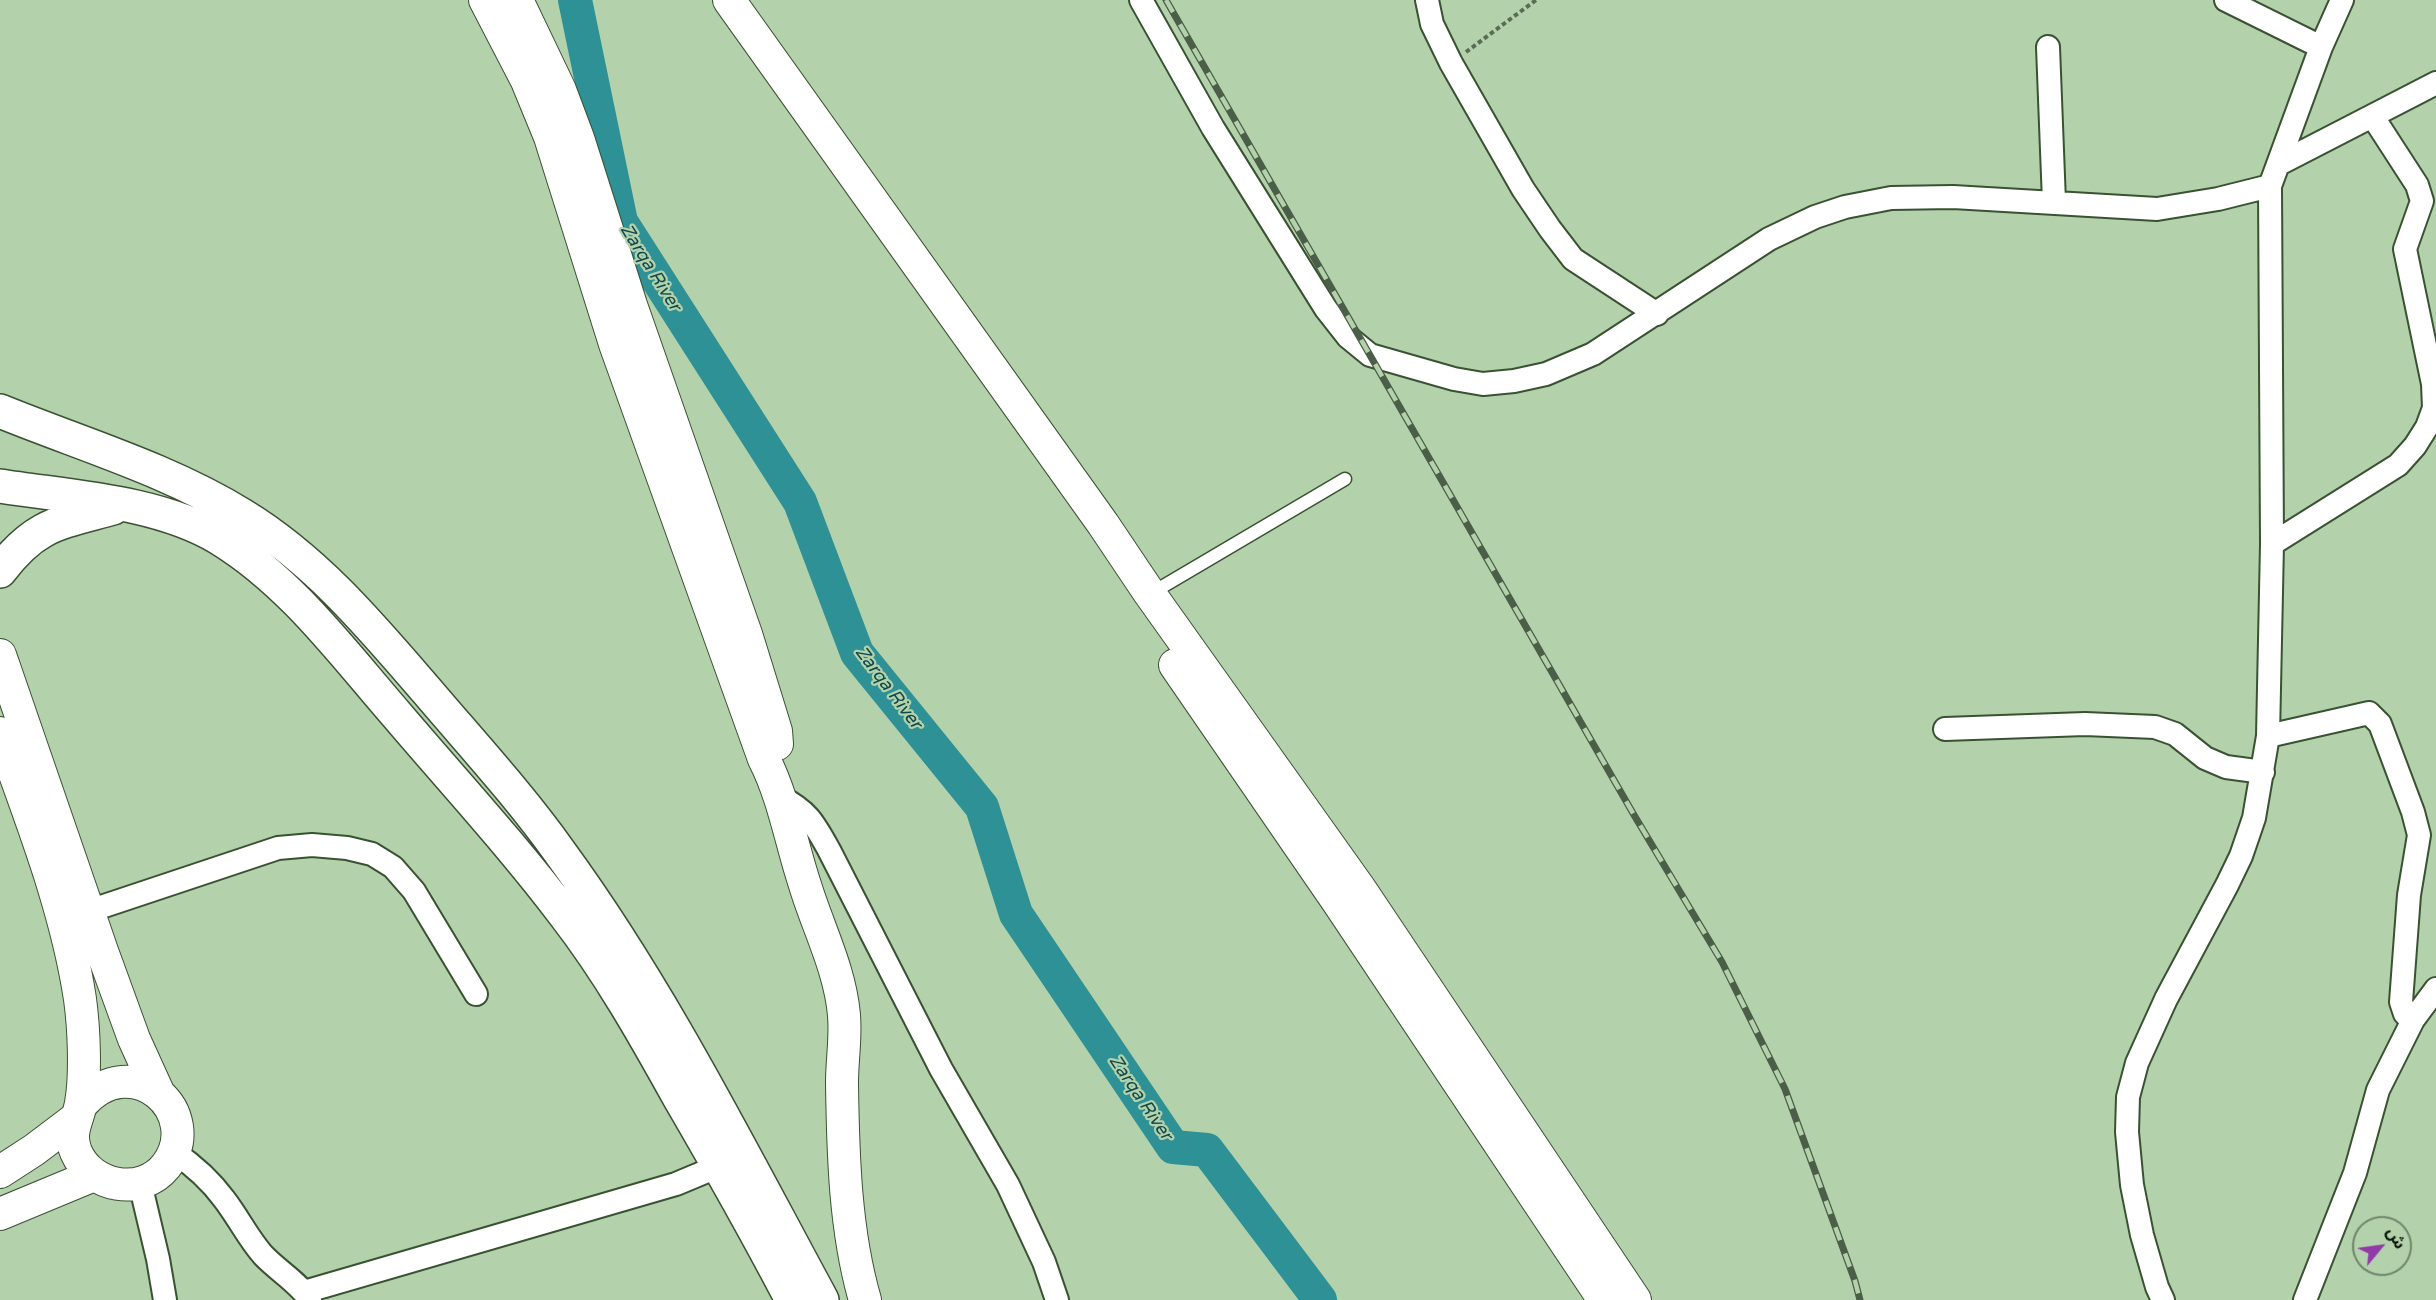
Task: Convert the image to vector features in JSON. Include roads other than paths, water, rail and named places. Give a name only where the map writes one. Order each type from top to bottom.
[{"type":"main road","points":[[0,411],[150,470],[191,488],[242,515],[284,544],[330,583],[363,617],[507,784],[566,861],[646,980],[686,1046],[822,1300]]},
{"type":"main road","points":[[0,486],[123,506],[177,518],[218,538],[262,569],[304,608],[511,847],[567,916],[624,1001],[719,1166],[792,1300]]},
{"type":"main road","points":[[0,571],[16,549],[34,534],[59,523],[123,506]]},
{"type":"street","points":[[485,0],[527,81],[550,137],[615,344],[764,759],[778,790],[800,870],[838,982],[844,1014],[845,1047],[842,1079],[844,1150],[856,1293]]},
{"type":"street","points":[[516,0],[560,90],[574,128],[631,305],[746,634],[776,731],[779,756],[778,790]]},
{"type":"street","points":[[706,0],[940,328],[1141,599],[1635,1300]]},
{"type":"street","points":[[729,0],[1103,524],[1141,599]]},
{"type":"street","points":[[1141,0],[1213,128],[1326,309],[1348,337],[1370,355],[1454,379],[1483,384],[1514,381],[1546,374],[1593,354],[1769,240],[1815,218],[1845,207],[1901,198],[1953,197],[2157,209],[2218,199],[2270,186]]},
{"type":"street","points":[[1427,0],[1432,24],[1451,63],[1523,189],[1573,259],[1657,314]]},
{"type":"street","points":[[2226,0],[2321,47]]},
{"type":"street","points":[[2163,1300],[2142,1235],[2132,1185],[2127,1132],[2128,1097],[2137,1064],[2166,999],[2241,856],[2254,818],[2263,772],[2268,736],[2272,544],[2270,186],[2281,163],[2321,47],[2342,0]]},
{"type":"street","points":[[2048,46],[2054,202]]},
{"type":"street","points":[[2281,163],[2436,83]]},
{"type":"street","points":[[2272,544],[2398,465],[2415,446],[2427,427],[2434,408],[2433,384],[2405,249],[2422,201],[2417,185],[2373,117]]},
{"type":"street","points":[[0,655],[134,1039],[159,1094]]},
{"type":"street","points":[[2268,736],[2369,713],[2380,724],[2413,812],[2419,835],[2409,895],[2401,1002],[2405,1014],[2413,1020]]},
{"type":"street","points":[[1945,729],[2085,724],[2155,727],[2175,734],[2205,758],[2216,763],[2226,767],[2263,772]]},
{"type":"street","points":[[0,733],[55,890],[70,946],[80,1000],[83,1044],[78,1112],[73,1134],[75,1150],[94,1175],[108,1182],[124,1185],[140,1183],[154,1176],[166,1165],[174,1152],[177,1139],[175,1120],[167,1103],[159,1094],[132,1081],[117,1081],[103,1085],[91,1094],[78,1112],[34,1150],[0,1172]]},
{"type":"street","points":[[778,790],[812,818],[941,1069],[1008,1185],[1044,1262],[1057,1300]]},
{"type":"street","points":[[89,911],[278,848],[312,845],[347,848],[372,854],[393,867],[414,891],[477,994]]},
{"type":"street","points":[[1348,894],[1604,1300]]},
{"type":"street","points":[[2305,1300],[2348,1195],[2378,1090],[2413,1020],[2436,989]]},
{"type":"street","points":[[174,1152],[214,1187],[264,1257],[307,1296],[676,1184],[719,1166]]},
{"type":"street","points":[[0,1214],[94,1175]]},
{"type":"street","points":[[140,1183],[165,1300]]},
{"type":"lane","points":[[1141,599],[1345,479]]},
{"type":"waterway","name":"Zarqa River","points":[[575,0],[621,222],[800,502],[857,653],[982,807],[1016,914],[1173,1147],[1207,1150],[1320,1300]]},
{"type":"railway","points":[[1166,0],[1634,815],[1722,962],[1785,1089],[1860,1300]]}]
